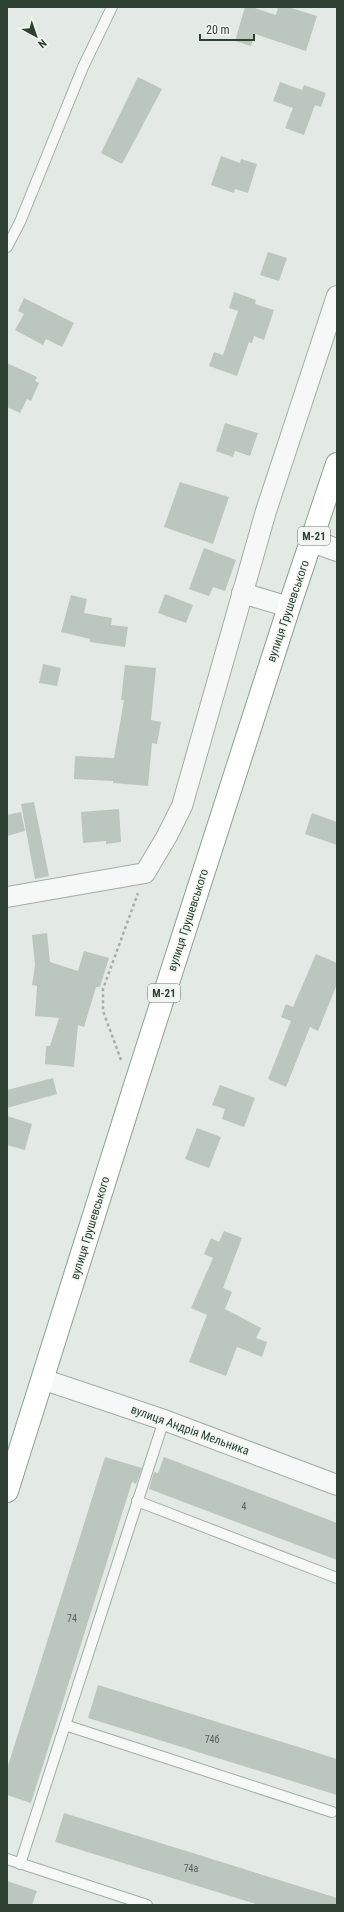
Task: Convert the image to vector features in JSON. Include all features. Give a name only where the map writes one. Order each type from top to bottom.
[{"type":"highway","name":"вулиця Грушевського","points":[[7,1491],[136,1082],[289,607],[337,464]]},
{"type":"street","points":[[7,897],[145,873],[167,836],[182,806],[266,511],[337,296]]},
{"type":"street","points":[[312,541],[337,550]]},
{"type":"street","points":[[242,593],[289,607]]},
{"type":"street","name":"вулиця Андрія Мельника","points":[[42,1378],[164,1420],[337,1485]]},
{"type":"lane","points":[[7,248],[23,214],[83,67],[112,7]]},
{"type":"lane","points":[[20,1864],[164,1420]]},
{"type":"lane","points":[[137,1501],[337,1578]]},
{"type":"lane","points":[[65,1725],[332,1812]]},
{"type":"lane","points":[[7,1859],[147,1905]]},
{"type":"path","points":[[136,1082],[122,1061],[103,1011],[103,989],[145,873]]},
{"type":"building","points":[[245,7],[252,7],[276,15],[278,7],[288,7],[317,16],[306,51],[255,34],[251,46],[235,41]]},
{"type":"building","points":[[138,77],[162,89],[122,164],[101,153]]},
{"type":"building","points":[[280,82],[302,90],[304,85],[326,93],[321,107],[315,105],[304,135],[285,128],[293,108],[273,101]]},
{"type":"building","points":[[221,156],[240,163],[241,159],[257,164],[248,193],[235,189],[234,193],[211,185]]},
{"type":"building","points":[[268,252],[287,258],[279,281],[260,275]]},
{"type":"building","points":[[234,292],[256,300],[255,304],[274,310],[264,340],[254,336],[252,343],[249,342],[237,376],[209,366],[214,352],[223,355],[238,311],[229,308]]},
{"type":"building","points":[[24,298],[74,323],[62,347],[46,339],[43,345],[15,330],[24,314],[18,311]]},
{"type":"building","points":[[7,363],[37,377],[35,381],[39,383],[31,401],[27,399],[20,413],[7,407]]},
{"type":"building","points":[[225,423],[258,433],[250,456],[235,451],[233,457],[216,451]]},
{"type":"building","points":[[180,482],[229,497],[213,544],[164,527]]},
{"type":"building","points":[[204,548],[236,560],[225,591],[213,587],[209,596],[189,589]]},
{"type":"building","points":[[165,594],[193,605],[186,623],[158,613]]},
{"type":"building","points":[[71,595],[87,599],[84,613],[112,618],[111,625],[128,627],[125,647],[90,642],[90,639],[61,632]]},
{"type":"building","points":[[43,664],[61,668],[57,686],[39,683]]},
{"type":"building","points":[[125,665],[156,668],[151,720],[161,722],[157,744],[152,743],[148,786],[113,783],[113,781],[74,779],[75,756],[114,758],[124,700],[121,700]]},
{"type":"building","points":[[34,802],[49,876],[35,879],[21,804]]},
{"type":"building","points":[[119,809],[121,842],[106,844],[106,841],[83,843],[81,812]]},
{"type":"building","points":[[21,812],[25,831],[7,836],[7,815]]},
{"type":"building","points":[[312,813],[337,822],[337,845],[305,834]]},
{"type":"building","points":[[47,933],[50,962],[78,971],[84,951],[109,958],[100,987],[96,987],[84,1027],[78,1025],[74,1067],[45,1064],[46,1046],[50,1046],[59,1018],[35,1016],[37,986],[32,985],[35,965],[32,935]]},
{"type":"building","points":[[316,954],[337,963],[337,984],[318,1031],[310,1027],[286,1087],[268,1079],[291,1021],[281,1017],[286,1004],[293,1007]]},
{"type":"building","points":[[53,1078],[57,1094],[7,1108],[7,1090]]},
{"type":"building","points":[[220,1085],[255,1098],[244,1127],[222,1119],[225,1109],[212,1105]]},
{"type":"building","points":[[7,1116],[32,1124],[25,1150],[7,1145]]},
{"type":"building","points":[[197,1128],[221,1137],[209,1168],[185,1159]]},
{"type":"building","points":[[224,1231],[242,1238],[223,1288],[232,1292],[225,1309],[261,1328],[256,1338],[267,1342],[262,1357],[237,1347],[226,1376],[189,1362],[207,1315],[191,1308],[213,1258],[204,1254],[211,1238],[219,1242]]},
{"type":"building","points":[[105,1457],[142,1468],[136,1484],[132,1482],[31,1803],[7,1795],[7,1769]]},
{"type":"building","points":[[164,1457],[337,1523],[337,1560],[149,1489],[154,1472],[158,1473]]},
{"type":"building","points":[[98,1685],[337,1759],[337,1795],[88,1718]]},
{"type":"building","points":[[64,1813],[337,1898],[337,1905],[259,1905],[55,1842]]},
{"type":"building","points":[[7,1881],[37,1891],[32,1905],[7,1905]]}]
